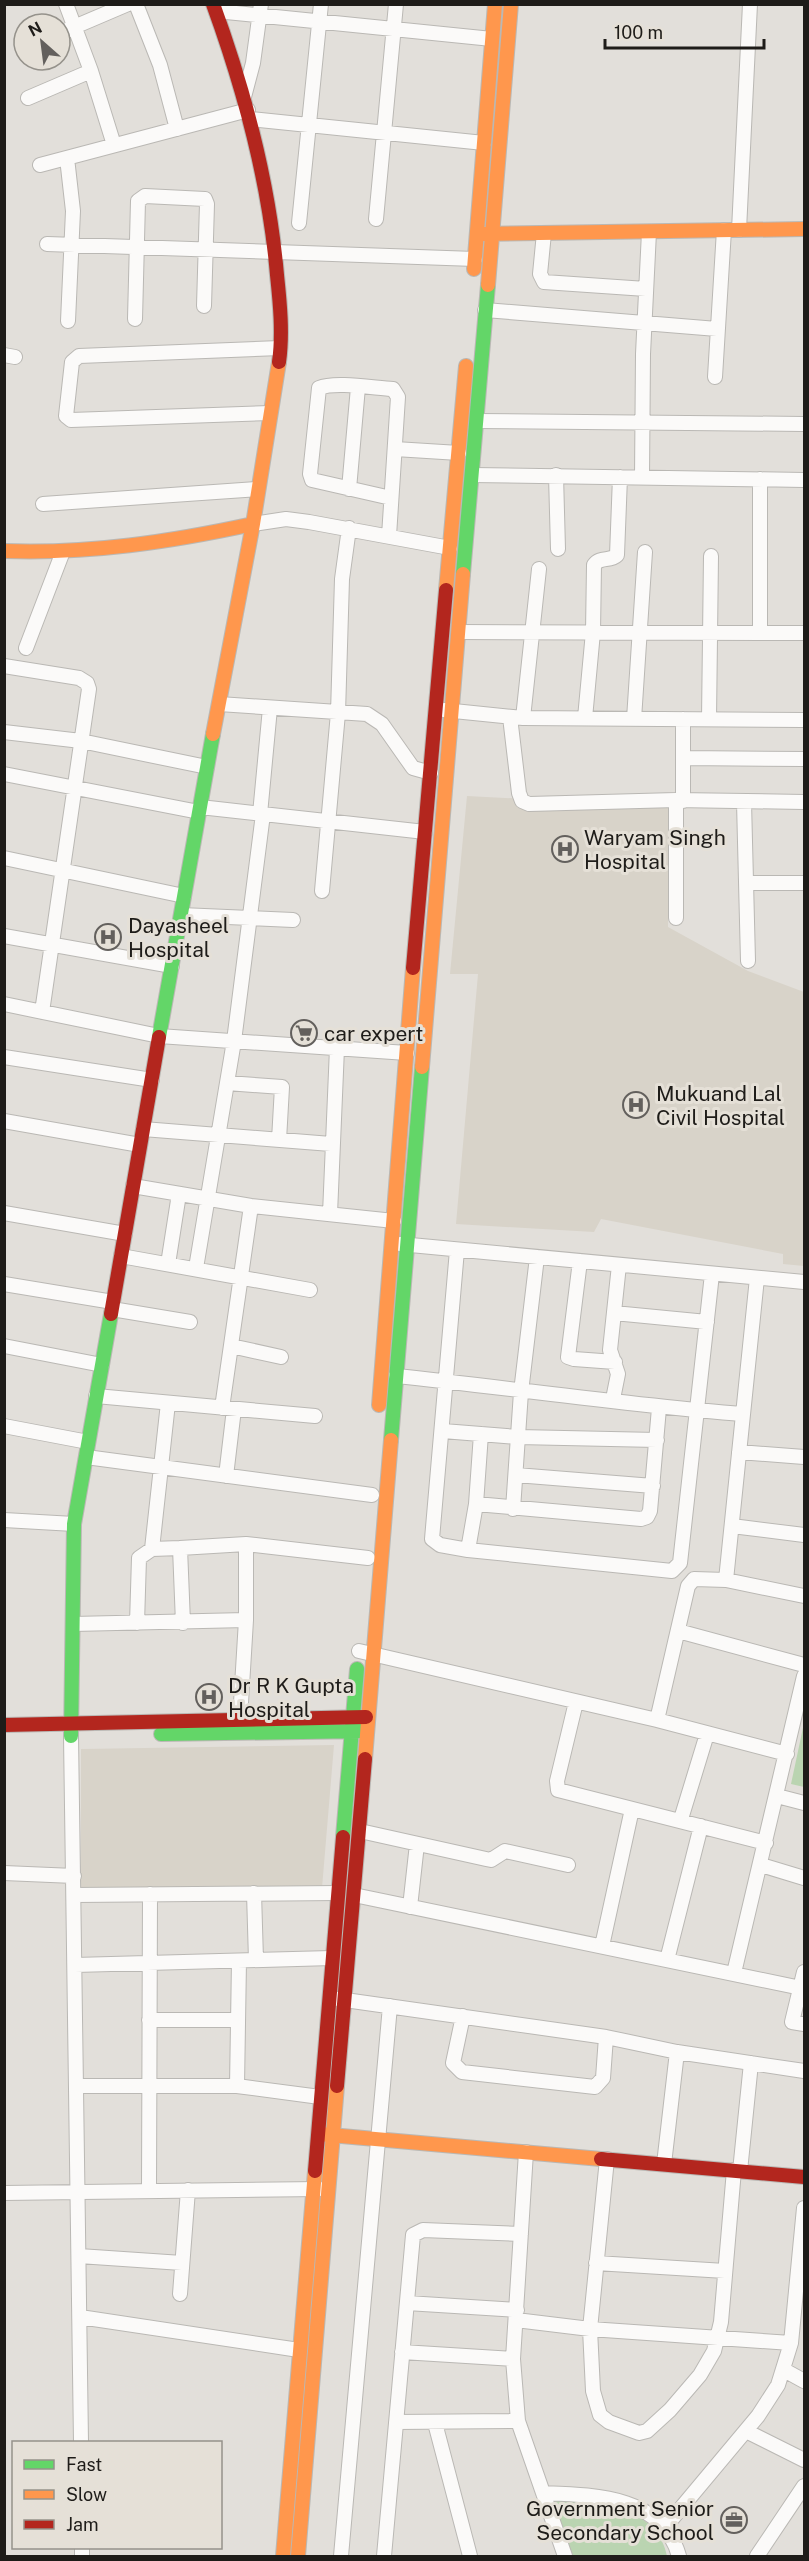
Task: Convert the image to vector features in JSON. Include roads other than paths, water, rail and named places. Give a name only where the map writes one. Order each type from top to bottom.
[{"type":"main road","points":[[473,282],[495,4]]},
{"type":"main road","points":[[297,2556],[360,1831],[367,1724],[511,4]]},
{"type":"main road","points":[[71,1731],[74,1524],[199,809],[253,524],[280,348],[275,251],[260,156],[221,8]]},
{"type":"main road","points":[[477,234],[804,229]]},
{"type":"main road","points":[[379,1415],[425,832],[467,350]]},
{"type":"main road","points":[[4,551],[62,554],[145,546],[253,524]]},
{"type":"main road","points":[[362,1617],[376,1450]]},
{"type":"main road","points":[[283,2556],[359,1646]]},
{"type":"main road","points":[[4,1736],[240,1719],[352,1724]]},
{"type":"main road","points":[[4,1725],[71,1731],[367,1724]]},
{"type":"main road","points":[[317,2134],[804,2177]]},
{"type":"street","points":[[66,4],[91,71],[114,145]]},
{"type":"street","points":[[72,28],[128,4]]},
{"type":"street","points":[[136,4],[160,66],[177,129]]},
{"type":"street","points":[[299,223],[321,4]]},
{"type":"street","points":[[376,219],[396,4]]},
{"type":"street","points":[[739,230],[750,4]]},
{"type":"street","points":[[221,8],[260,10],[319,23],[492,39]]},
{"type":"street","points":[[248,108],[260,10]]},
{"type":"street","points":[[28,98],[91,71]]},
{"type":"street","points":[[40,165],[248,108],[310,125],[484,143]]},
{"type":"street","points":[[67,158],[73,211],[68,321]]},
{"type":"street","points":[[135,319],[140,198],[201,197],[207,204],[204,306]]},
{"type":"street","points":[[715,377],[724,230]]},
{"type":"street","points":[[642,477],[649,231]]},
{"type":"street","points":[[544,233],[540,274],[544,282],[646,289]]},
{"type":"street","points":[[46,244],[475,259]]},
{"type":"street","points":[[485,310],[717,329]]},
{"type":"street","points":[[270,413],[71,420],[66,416],[72,362],[79,356],[280,348]]},
{"type":"street","points":[[389,536],[397,392],[393,389],[325,385],[316,393],[312,480],[391,498]]},
{"type":"street","points":[[349,489],[358,387]]},
{"type":"street","points":[[477,421],[804,424]]},
{"type":"street","points":[[395,449],[459,453]]},
{"type":"street","points":[[472,475],[804,480]]},
{"type":"street","points":[[555,475],[558,549]]},
{"type":"street","points":[[585,718],[593,632],[594,565],[600,560],[612,559],[617,555],[620,477]]},
{"type":"street","points":[[760,479],[760,633]]},
{"type":"street","points":[[43,504],[258,489]]},
{"type":"street","points":[[253,524],[286,519],[349,528],[450,548]]},
{"type":"street","points":[[322,891],[338,712],[340,613],[349,528]]},
{"type":"street","points":[[634,719],[645,552]]},
{"type":"street","points":[[26,648],[62,554]]},
{"type":"street","points":[[709,719],[711,556]]},
{"type":"street","points":[[539,569],[532,632],[516,717],[519,793],[522,801],[529,804],[680,800],[804,802]]},
{"type":"street","points":[[459,632],[804,633]]},
{"type":"street","points":[[4,666],[80,678],[87,683],[81,741],[42,1012]]},
{"type":"street","points":[[219,704],[338,712],[375,717],[413,768],[430,773]]},
{"type":"street","points":[[196,1268],[234,1041],[262,814],[270,708]]},
{"type":"street","points":[[436,709],[516,717],[804,720]]},
{"type":"street","points":[[676,918],[683,719]]},
{"type":"street","points":[[4,732],[81,741],[207,767]]},
{"type":"street","points":[[683,758],[804,759]]},
{"type":"street","points":[[4,774],[199,809],[425,832]]},
{"type":"street","points":[[744,802],[748,961]]},
{"type":"street","points":[[4,858],[184,896]]},
{"type":"street","points":[[746,883],[804,883]]},
{"type":"street","points":[[181,915],[293,920]]},
{"type":"street","points":[[4,936],[172,966]]},
{"type":"street","points":[[4,1004],[159,1036],[407,1053]]},
{"type":"street","points":[[330,1214],[331,1144],[337,1048]]},
{"type":"street","points":[[4,1056],[152,1080]]},
{"type":"street","points":[[227,1083],[282,1087],[279,1140]]},
{"type":"street","points":[[4,1120],[140,1145]]},
{"type":"street","points":[[143,1130],[331,1144]]},
{"type":"street","points":[[133,1186],[251,1206],[394,1221]]},
{"type":"street","points":[[168,1264],[179,1194]]},
{"type":"street","points":[[226,1476],[231,1346],[251,1206]]},
{"type":"street","points":[[4,1213],[125,1234]]},
{"type":"street","points":[[392,1244],[804,1282]]},
{"type":"street","points":[[457,1250],[432,1539],[440,1545],[468,1550],[672,1571],[678,1568],[712,1274]]},
{"type":"street","points":[[121,1256],[310,1290]]},
{"type":"street","points":[[513,1509],[521,1392],[537,1257]]},
{"type":"street","points":[[580,1261],[568,1356],[574,1359],[615,1362]]},
{"type":"street","points":[[613,1399],[618,1374],[610,1350],[619,1265]]},
{"type":"street","points":[[726,1580],[758,1278]]},
{"type":"street","points":[[4,1284],[190,1322]]},
{"type":"street","points":[[614,1313],[707,1322]]},
{"type":"street","points":[[4,1346],[102,1365]]},
{"type":"street","points":[[231,1346],[281,1357]]},
{"type":"street","points":[[396,1376],[521,1392],[613,1399],[659,1408],[742,1414]]},
{"type":"street","points":[[96,1396],[315,1416]]},
{"type":"street","points":[[152,1549],[168,1403]]},
{"type":"street","points":[[476,1504],[641,1519],[647,1517],[650,1511],[653,1486],[659,1408]]},
{"type":"street","points":[[4,1426],[88,1442]]},
{"type":"street","points":[[442,1431],[518,1437],[657,1440]]},
{"type":"street","points":[[468,1550],[476,1504],[481,1434]]},
{"type":"street","points":[[740,1452],[804,1457]]},
{"type":"street","points":[[86,1457],[372,1496]]},
{"type":"street","points":[[516,1475],[653,1486]]},
{"type":"street","points":[[4,1520],[74,1524]]},
{"type":"street","points":[[732,1526],[804,1535]]},
{"type":"street","points":[[137,1623],[137,1564],[142,1555],[152,1549],[246,1544],[368,1558]]},
{"type":"street","points":[[240,1719],[246,1620],[246,1544]]},
{"type":"street","points":[[180,1548],[183,1623]]},
{"type":"street","points":[[657,1720],[690,1582],[699,1577],[726,1580],[804,1596]]},
{"type":"street","points":[[73,1624],[246,1620]]},
{"type":"street","points":[[678,1631],[804,1665]]},
{"type":"street","points":[[359,1646],[373,1655],[657,1720],[787,1754]]},
{"type":"street","points":[[734,1973],[804,1676]]},
{"type":"street","points":[[576,1702],[556,1781],[558,1790],[681,1819],[766,1843]]},
{"type":"street","points":[[71,1731],[81,2441]]},
{"type":"street","points":[[681,1819],[707,1734]]},
{"type":"street","points":[[777,1796],[804,1803]]},
{"type":"street","points":[[602,1946],[632,1809]]},
{"type":"street","points":[[667,1960],[701,1826]]},
{"type":"street","points":[[360,1831],[486,1860],[491,1860],[505,1851],[568,1865]]},
{"type":"street","points":[[410,1906],[417,1844]]},
{"type":"street","points":[[761,1865],[804,1878]]},
{"type":"street","points":[[4,1873],[74,1876]]},
{"type":"street","points":[[254,1893],[256,1960]]},
{"type":"street","points":[[75,1895],[338,1893]]},
{"type":"street","points":[[149,2191],[150,1894]]},
{"type":"street","points":[[354,1895],[801,1988]]},
{"type":"street","points":[[75,1965],[332,1958]]},
{"type":"street","points":[[237,2086],[239,1961]]},
{"type":"street","points":[[804,1972],[792,2022],[804,2024]]},
{"type":"street","points":[[328,1999],[344,1999],[606,2037],[676,2052],[804,2071]]},
{"type":"street","points":[[341,2556],[376,2139],[390,2006]]},
{"type":"street","points":[[463,2016],[453,2063],[462,2072],[595,2087],[603,2078],[606,2037]]},
{"type":"street","points":[[149,2020],[238,2020]]},
{"type":"street","points":[[664,2164],[676,2052]]},
{"type":"street","points":[[607,2159],[590,2329],[594,2391],[600,2415],[609,2422],[639,2433],[654,2425],[700,2375],[714,2351],[751,2063]]},
{"type":"street","points":[[77,2086],[237,2086],[320,2097]]},
{"type":"street","points":[[526,2152],[513,2359],[518,2421],[565,2556]]},
{"type":"street","points":[[4,2193],[329,2189]]},
{"type":"street","points":[[180,2294],[189,2190]]},
{"type":"street","points":[[666,2526],[770,2401],[784,2370],[799,2324],[804,2208]]},
{"type":"street","points":[[384,2556],[412,2240],[417,2231],[521,2234]]},
{"type":"street","points":[[79,2256],[182,2263]]},
{"type":"street","points":[[596,2263],[725,2271]]},
{"type":"street","points":[[406,2303],[517,2315],[590,2329],[791,2343]]},
{"type":"street","points":[[80,2317],[299,2350]]},
{"type":"street","points":[[402,2352],[513,2359]]},
{"type":"street","points":[[784,2370],[804,2381]]},
{"type":"street","points":[[396,2421],[435,2423],[518,2421]]},
{"type":"street","points":[[435,2423],[470,2556]]},
{"type":"street","points":[[746,2431],[804,2460]]},
{"type":"street","points":[[757,2556],[804,2486]]},
{"type":"street","points":[[543,2493],[607,2497],[650,2515],[666,2526],[674,2539],[679,2556]]},
{"type":"place","name":"Waryam Singh Hospital","points":[[565,849]]},
{"type":"place","name":"Dayasheel Hospital","points":[[108,937]]},
{"type":"place","name":"car expert","points":[[304,1033]]},
{"type":"place","name":"Mukuand Lal Civil Hospital","points":[[636,1105]]},
{"type":"place","name":"Dr R K Gupta Hospital","points":[[209,1697]]},
{"type":"place","name":"Government Senior Secondary School","points":[[734,2520]]}]
